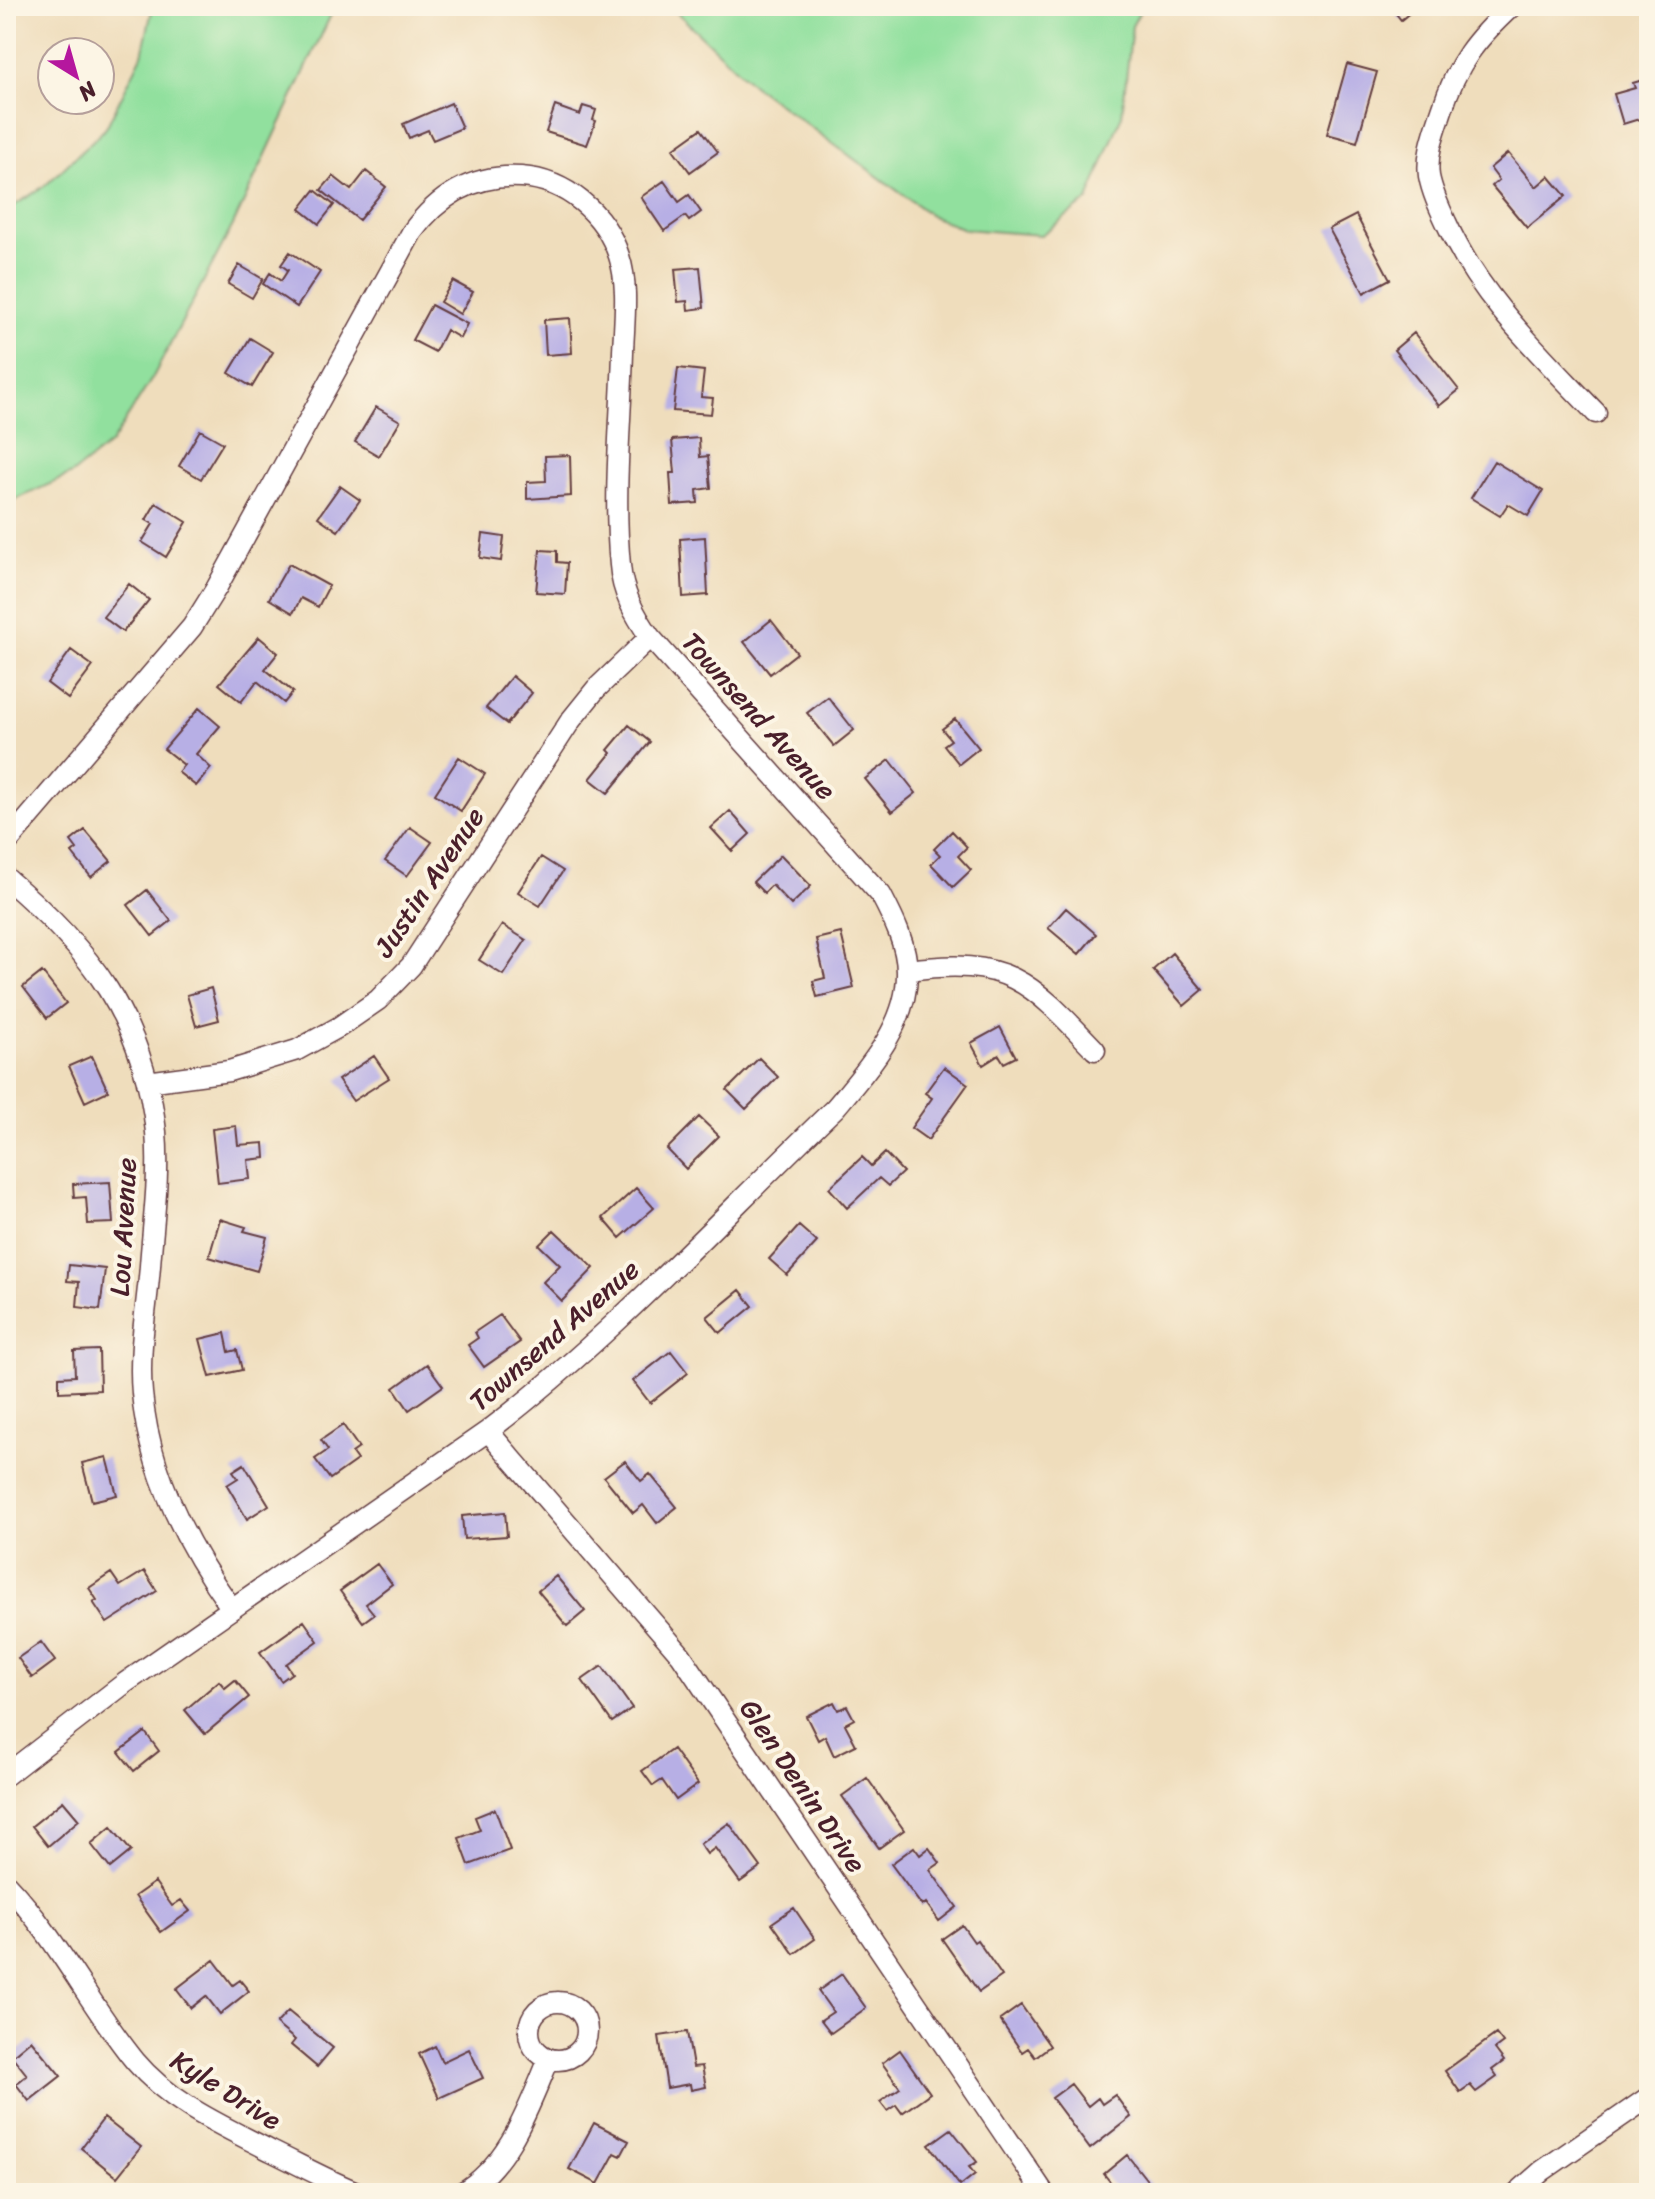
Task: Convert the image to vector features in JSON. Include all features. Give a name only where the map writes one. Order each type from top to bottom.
[{"type":"street","points":[[1512,6],[1482,33],[1453,77],[1431,143],[1429,175],[1437,203],[1453,238],[1491,300],[1596,413]]},
{"type":"street","name":"Townsend Avenue","points":[[6,844],[192,627],[412,232],[437,203],[470,184],[507,176],[544,181],[578,198],[592,210],[614,241],[624,277],[618,520],[620,567],[633,613],[650,637],[881,895],[894,920],[908,970],[900,1010],[891,1032],[866,1072],[835,1108],[591,1348],[543,1390],[488,1431],[125,1683],[6,1775]]},
{"type":"street","name":"Justin Avenue","points":[[147,1082],[229,1071],[276,1059],[339,1027],[378,1000],[411,966],[571,720],[596,689],[650,637]]},
{"type":"street","name":"Lou Avenue","points":[[6,878],[57,924],[105,981],[126,1023],[147,1082],[156,1133],[156,1180],[141,1369],[145,1415],[171,1506],[197,1559],[232,1609]]},
{"type":"street","points":[[908,970],[946,965],[977,966],[1028,985],[1047,999],[1095,1050]]},
{"type":"street","name":"Glen Denin Drive","points":[[488,1431],[681,1655],[1044,2193]]},
{"type":"street","name":"Kyle Drive","points":[[6,1884],[56,1946],[122,2043],[152,2080],[211,2120],[359,2193]]},
{"type":"street","points":[[461,2193],[487,2173],[501,2155],[525,2114],[549,2059]]},
{"type":"street","points":[[1517,2193],[1542,2171],[1649,2097]]},
{"type":"green space","points":[[153,6],[335,6],[233,225],[153,377],[111,443],[72,474],[6,504],[6,211],[46,185],[106,128],[112,116],[116,116],[116,108],[142,55]]},
{"type":"green space","points":[[670,6],[1136,6],[1139,13],[1132,26],[1122,115],[1088,200],[1041,235],[964,229],[932,216],[753,85]]},
{"type":"building","points":[[1390,6],[1418,6],[1401,20]]},
{"type":"building","points":[[1347,64],[1377,72],[1357,142],[1327,134]]},
{"type":"building","points":[[1649,78],[1649,116],[1623,124],[1614,94],[1635,88],[1633,83]]},
{"type":"building","points":[[451,103],[462,128],[433,140],[428,130],[409,138],[403,124]]},
{"type":"building","points":[[555,106],[580,115],[583,106],[596,110],[593,120],[596,121],[587,145],[546,132]]},
{"type":"building","points":[[701,129],[718,152],[690,172],[673,149]]},
{"type":"building","points":[[1508,153],[1536,187],[1549,176],[1566,196],[1527,228],[1492,186],[1499,180],[1490,168]]},
{"type":"building","points":[[366,171],[386,187],[359,220],[321,190],[333,176],[351,190]]},
{"type":"building","points":[[664,181],[679,202],[689,195],[701,212],[689,221],[685,216],[664,231],[641,197]]},
{"type":"building","points":[[315,190],[334,205],[319,224],[300,209]]},
{"type":"building","points":[[1356,215],[1390,279],[1364,293],[1329,229]]},
{"type":"building","points":[[290,252],[320,272],[297,307],[263,284],[270,273],[281,281],[288,270],[281,265]]},
{"type":"building","points":[[239,265],[263,279],[252,298],[228,284]]},
{"type":"building","points":[[700,267],[704,308],[688,310],[687,301],[678,302],[675,269]]},
{"type":"building","points":[[453,281],[473,292],[460,314],[440,302]]},
{"type":"building","points":[[431,305],[467,324],[460,338],[446,330],[435,352],[412,340]]},
{"type":"building","points":[[570,318],[572,353],[546,355],[544,320]]},
{"type":"building","points":[[1414,333],[1459,390],[1439,406],[1394,350]]},
{"type":"building","points":[[250,338],[273,352],[252,387],[229,373]]},
{"type":"building","points":[[678,368],[704,371],[701,397],[713,398],[711,414],[673,411]]},
{"type":"building","points":[[376,407],[400,421],[379,456],[355,442]]},
{"type":"building","points":[[200,430],[223,443],[201,479],[179,466]]},
{"type":"building","points":[[699,438],[700,457],[708,456],[711,488],[697,490],[698,503],[672,505],[670,473],[675,473],[672,440]]},
{"type":"building","points":[[570,455],[571,496],[527,499],[527,482],[546,481],[545,456]]},
{"type":"building","points":[[1494,461],[1543,491],[1528,516],[1508,504],[1500,516],[1471,498]]},
{"type":"building","points":[[340,486],[360,500],[338,531],[318,517]]},
{"type":"building","points":[[156,503],[187,522],[166,557],[142,542],[153,524],[146,520]]},
{"type":"building","points":[[483,534],[504,537],[501,561],[480,558]]},
{"type":"building","points":[[705,537],[708,595],[683,597],[680,539]]},
{"type":"building","points":[[540,550],[557,551],[557,562],[567,563],[565,594],[536,592]]},
{"type":"building","points":[[289,564],[329,586],[318,607],[301,598],[293,613],[269,599]]},
{"type":"building","points":[[129,584],[149,600],[123,632],[103,617]]},
{"type":"building","points":[[771,620],[797,653],[770,674],[744,642]]},
{"type":"building","points":[[259,637],[278,653],[265,669],[293,692],[284,703],[257,681],[241,702],[219,684]]},
{"type":"building","points":[[71,650],[93,666],[68,699],[47,683]]},
{"type":"building","points":[[512,676],[532,693],[507,724],[486,708]]},
{"type":"building","points":[[828,697],[854,730],[834,746],[807,713]]},
{"type":"building","points":[[199,708],[220,726],[196,754],[211,768],[196,786],[178,772],[184,765],[164,749]]},
{"type":"building","points":[[955,719],[979,748],[959,764],[944,745],[951,740],[942,729]]},
{"type":"building","points":[[629,725],[650,742],[608,793],[590,779]]},
{"type":"building","points":[[459,757],[485,774],[461,811],[435,794]]},
{"type":"building","points":[[890,760],[916,793],[892,812],[865,779]]},
{"type":"building","points":[[730,811],[750,834],[732,851],[711,828]]},
{"type":"building","points":[[410,827],[432,842],[407,876],[385,861]]},
{"type":"building","points":[[85,830],[111,861],[91,877],[72,853],[77,849],[71,841]]},
{"type":"building","points":[[952,831],[967,847],[958,856],[971,870],[953,887],[931,864],[940,855],[934,849]]},
{"type":"building","points":[[781,855],[811,886],[791,905],[772,885],[764,893],[753,882]]},
{"type":"building","points":[[541,857],[563,871],[540,906],[518,892]]},
{"type":"building","points":[[147,890],[171,921],[152,936],[128,905]]},
{"type":"building","points":[[1066,908],[1096,934],[1079,954],[1048,928]]},
{"type":"building","points":[[502,925],[526,940],[503,975],[479,960]]},
{"type":"building","points":[[841,933],[854,988],[817,997],[813,981],[825,978],[816,939]]},
{"type":"building","points":[[1172,953],[1203,990],[1184,1006],[1153,970]]},
{"type":"building","points":[[42,972],[66,1003],[47,1018],[23,987]]},
{"type":"building","points":[[211,988],[219,1020],[196,1026],[187,995]]},
{"type":"building","points":[[1000,1027],[1016,1057],[1004,1063],[999,1055],[983,1065],[971,1043]]},
{"type":"building","points":[[92,1056],[108,1091],[85,1102],[69,1066]]},
{"type":"building","points":[[374,1056],[389,1078],[353,1101],[338,1080]]},
{"type":"building","points":[[759,1058],[778,1077],[746,1109],[727,1090]]},
{"type":"building","points":[[944,1067],[968,1084],[928,1140],[911,1128],[932,1098],[925,1093]]},
{"type":"building","points":[[699,1117],[719,1136],[686,1169],[667,1149]]},
{"type":"building","points":[[236,1126],[238,1145],[264,1143],[265,1158],[248,1160],[250,1179],[218,1183],[212,1129]]},
{"type":"building","points":[[885,1153],[903,1172],[888,1186],[879,1178],[847,1208],[829,1188],[862,1157],[871,1166]]},
{"type":"building","points":[[110,1182],[113,1223],[88,1224],[86,1197],[74,1198],[73,1184]]},
{"type":"building","points":[[636,1188],[654,1208],[620,1238],[603,1218]]},
{"type":"building","points":[[220,1219],[246,1227],[244,1231],[267,1237],[257,1271],[209,1257]]},
{"type":"building","points":[[799,1226],[817,1242],[787,1275],[769,1259]]},
{"type":"building","points":[[554,1230],[594,1268],[562,1301],[543,1282],[560,1265],[539,1245]]},
{"type":"building","points":[[69,1265],[105,1269],[100,1310],[77,1307],[79,1282],[67,1281]]},
{"type":"building","points":[[740,1290],[753,1306],[720,1333],[707,1317]]},
{"type":"building","points":[[500,1315],[520,1342],[484,1367],[468,1345],[478,1338],[475,1332]]},
{"type":"building","points":[[225,1333],[229,1352],[237,1350],[242,1370],[210,1377],[200,1339]]},
{"type":"building","points":[[99,1350],[100,1390],[59,1392],[59,1377],[75,1376],[74,1351]]},
{"type":"building","points":[[671,1351],[688,1373],[650,1403],[633,1381]]},
{"type":"building","points":[[427,1364],[443,1386],[409,1410],[394,1388]]},
{"type":"building","points":[[343,1425],[359,1448],[352,1453],[357,1460],[330,1479],[315,1459],[328,1450],[321,1440]]},
{"type":"building","points":[[107,1457],[117,1495],[92,1501],[82,1463]]},
{"type":"building","points":[[625,1461],[641,1481],[650,1474],[677,1507],[657,1523],[643,1505],[633,1513],[604,1477]]},
{"type":"building","points":[[244,1464],[269,1505],[247,1519],[227,1485],[238,1478],[233,1471]]},
{"type":"building","points":[[505,1512],[507,1536],[464,1539],[462,1516]]},
{"type":"building","points":[[377,1564],[392,1584],[366,1604],[374,1614],[363,1622],[340,1591]]},
{"type":"building","points":[[144,1571],[157,1591],[107,1623],[93,1602],[97,1600],[89,1588],[111,1573],[120,1586]]},
{"type":"building","points":[[556,1576],[585,1611],[567,1626],[538,1591]]},
{"type":"building","points":[[304,1621],[318,1641],[286,1664],[292,1673],[281,1681],[260,1652]]},
{"type":"building","points":[[41,1642],[55,1661],[32,1678],[18,1658]]},
{"type":"building","points":[[602,1666],[632,1708],[612,1722],[582,1680]]},
{"type":"building","points":[[235,1680],[249,1697],[205,1734],[185,1710],[219,1681],[225,1688]]},
{"type":"building","points":[[834,1702],[838,1710],[847,1706],[854,1719],[845,1724],[856,1745],[834,1756],[825,1736],[818,1740],[806,1716]]},
{"type":"building","points":[[145,1732],[159,1751],[134,1771],[119,1752]]},
{"type":"building","points":[[673,1749],[698,1784],[676,1800],[662,1780],[653,1786],[642,1771]]},
{"type":"building","points":[[867,1778],[904,1830],[879,1848],[842,1796]]},
{"type":"building","points":[[63,1801],[79,1820],[48,1846],[32,1826]]},
{"type":"building","points":[[495,1809],[510,1850],[469,1865],[459,1838],[480,1830],[475,1817]]},
{"type":"building","points":[[729,1823],[761,1867],[740,1882],[715,1848],[707,1854],[700,1844]]},
{"type":"building","points":[[111,1827],[131,1851],[110,1868],[91,1844]]},
{"type":"building","points":[[914,1847],[920,1855],[929,1848],[940,1863],[930,1870],[957,1907],[939,1921],[926,1903],[922,1906],[891,1864]]},
{"type":"building","points":[[155,1882],[172,1906],[181,1900],[190,1911],[161,1932],[135,1896]]},
{"type":"building","points":[[794,1908],[815,1939],[794,1954],[772,1923]]},
{"type":"building","points":[[962,1925],[974,1942],[977,1940],[1002,1976],[979,1992],[942,1939]]},
{"type":"building","points":[[214,1960],[233,1985],[240,1980],[249,1991],[220,2014],[206,1996],[191,2008],[176,1989]]},
{"type":"building","points":[[842,1974],[866,2008],[831,2033],[821,2020],[833,2012],[818,1991]]},
{"type":"building","points":[[1021,2005],[1050,2046],[1035,2057],[1028,2048],[1022,2052],[1000,2020]]},
{"type":"building","points":[[288,2011],[333,2048],[317,2067],[291,2045],[295,2040],[276,2024]]},
{"type":"building","points":[[687,2032],[693,2067],[702,2066],[706,2087],[691,2090],[690,2084],[667,2088],[659,2036]]},
{"type":"building","points":[[1496,2034],[1503,2043],[1495,2049],[1504,2061],[1492,2070],[1497,2077],[1476,2092],[1470,2085],[1460,2092],[1445,2071]]},
{"type":"building","points":[[31,2040],[61,2076],[29,2101],[16,2084],[27,2075],[12,2056]]},
{"type":"building","points":[[435,2046],[442,2062],[469,2049],[483,2078],[439,2098],[419,2054]]},
{"type":"building","points":[[900,2050],[930,2093],[902,2113],[896,2105],[887,2111],[880,2102],[900,2088],[882,2063]]},
{"type":"building","points":[[1071,2084],[1088,2106],[1098,2098],[1102,2104],[1115,2095],[1131,2117],[1090,2149],[1052,2098]]},
{"type":"building","points":[[104,2118],[141,2147],[117,2177],[81,2148]]},
{"type":"building","points":[[594,2123],[629,2141],[621,2156],[615,2153],[598,2184],[569,2169]]},
{"type":"building","points":[[951,2129],[977,2162],[969,2167],[975,2174],[960,2186],[929,2145]]},
{"type":"building","points":[[1127,2155],[1157,2193],[1119,2193],[1104,2174]]}]
